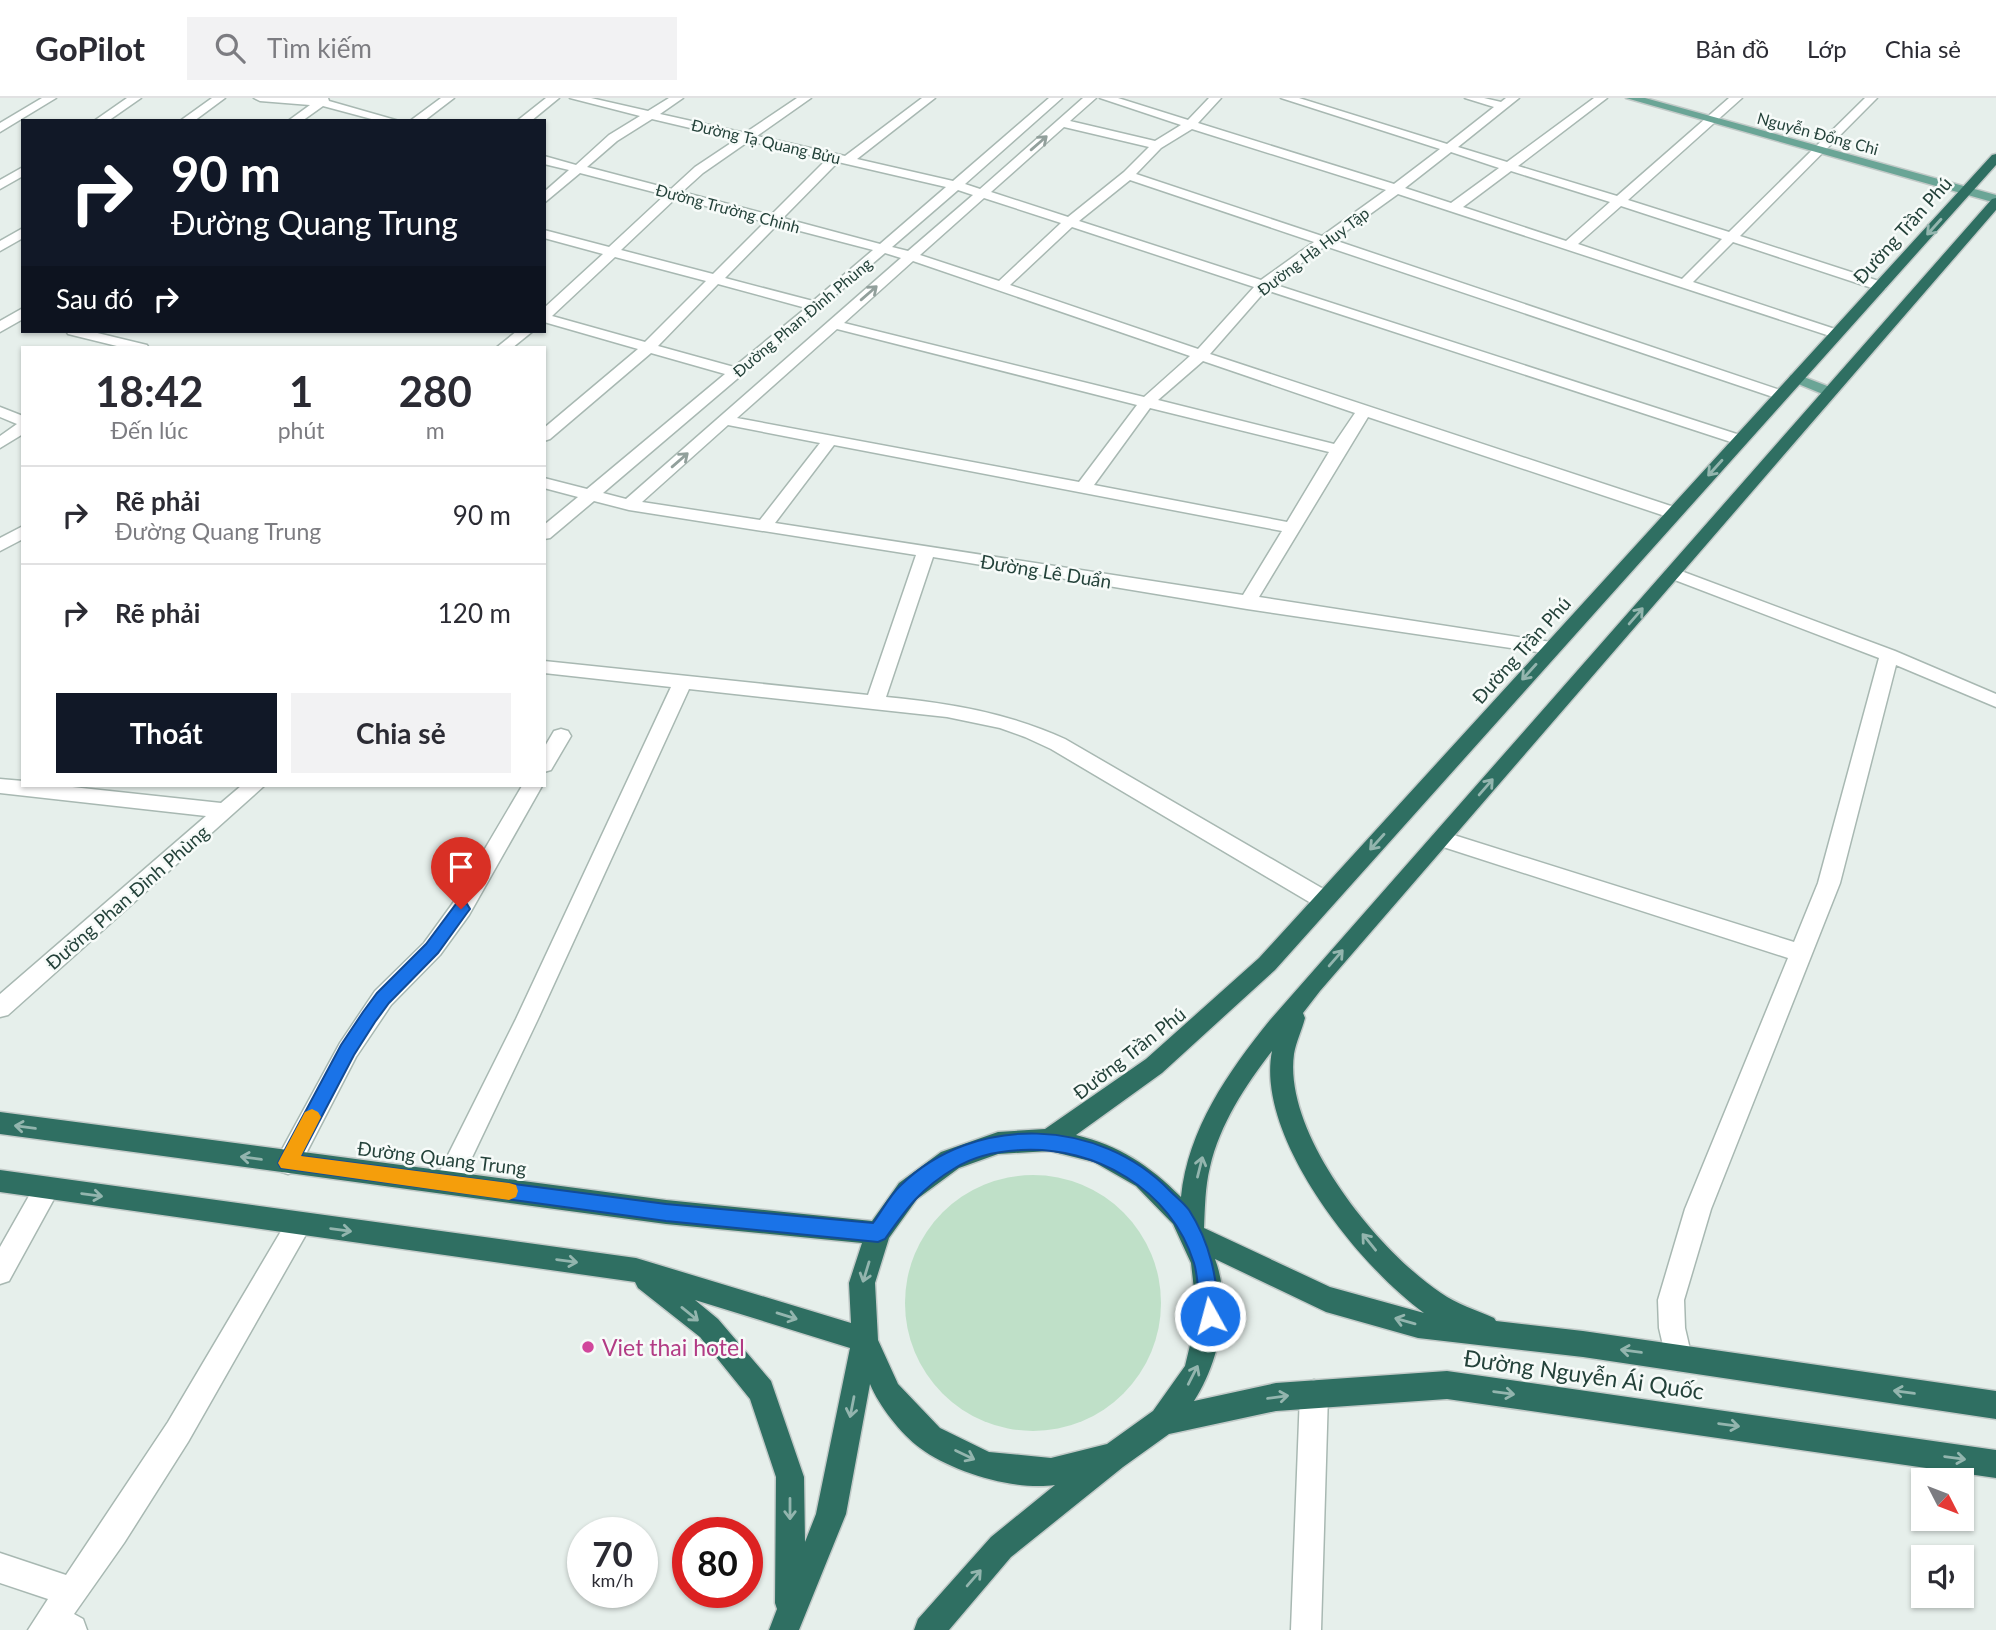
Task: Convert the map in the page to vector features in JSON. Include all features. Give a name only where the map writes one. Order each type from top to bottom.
[{"type":"highway","name":"Đường Trần Phú","points":[[1050,1140],[1154,1066],[1267,964],[1996,158]]},
{"type":"highway","points":[[1190,1234],[1198,1165],[1221,1109],[1248,1063],[1312,985],[1674,573],[1996,200]]},
{"type":"highway","points":[[1312,985],[1285,1035],[1280,1067],[1285,1105],[1303,1151],[1337,1203],[1381,1257],[1429,1301],[1503,1335]]},
{"type":"highway","name":"Đường Quang Trung","points":[[0,1123],[666,1212],[878,1233]]},
{"type":"highway","points":[[787,1623],[831,1514],[865,1340],[862,1283],[878,1233],[908,1191],[950,1160],[998,1143],[1050,1140],[1100,1152],[1146,1178],[1182,1216],[1204,1263],[1210,1316],[1197,1372],[1163,1421],[1113,1457],[1001,1547],[929,1630]]},
{"type":"highway","points":[[0,1181],[637,1271],[865,1340]]},
{"type":"highway","name":"Đường Nguyễn Ái Quốc","points":[[1190,1234],[1326,1299],[1418,1325],[1678,1358],[1996,1405]]},
{"type":"highway","points":[[637,1271],[709,1328],[761,1391],[790,1477],[787,1623]]},
{"type":"highway","points":[[865,1340],[888,1394],[930,1438],[987,1466],[1051,1472],[1113,1457]]},
{"type":"highway","name":"Đường Nguyễn Ái Quốc","points":[[1163,1421],[1276,1396],[1447,1385],[1996,1464]]},
{"type":"main road","name":"Nguyễn Đổng Chi","points":[[1632,98],[1996,200]]},
{"type":"main road","points":[[1796,378],[1830,392]]},
{"type":"street","points":[[0,128],[50,98]]},
{"type":"street","points":[[103,119],[135,98]]},
{"type":"street","points":[[189,119],[219,98]]},
{"type":"street","points":[[260,98],[324,100],[386,119]]},
{"type":"street","points":[[419,119],[448,98]]},
{"type":"street","points":[[526,119],[552,98]]},
{"type":"street","name":"Đường Tạ Quang Bửu","points":[[576,98],[956,185],[1740,440]]},
{"type":"street","points":[[546,197],[601,147],[677,98]]},
{"type":"street","points":[[546,315],[699,170],[805,98]]},
{"type":"street","points":[[546,434],[648,348],[772,220],[842,159],[929,98]]},
{"type":"street","points":[[1057,98],[1087,100]]},
{"type":"street","name":"Đường Phan Đình Phùng","points":[[546,532],[816,306],[1057,98]]},
{"type":"street","points":[[1106,98],[1396,189],[1836,334]]},
{"type":"street","points":[[1002,286],[1070,222],[1128,175],[1157,145],[1191,124],[1215,98]]},
{"type":"street","points":[[1287,98],[1510,166],[1880,286]]},
{"type":"street","points":[[1471,98],[1507,102]]},
{"type":"street","points":[[1453,208],[1601,98]]},
{"type":"street","points":[[1568,246],[1736,98]]},
{"type":"street","points":[[1684,284],[1871,98]]},
{"type":"street","points":[[298,119],[324,100]]},
{"type":"street","name":"Đường Phan Đình Phùng","points":[[629,505],[1087,100]]},
{"type":"street","name":"Đường Hà Huy Tập","points":[[1082,490],[1147,402],[1202,354],[1264,284],[1396,189],[1507,102]]},
{"type":"street","points":[[1062,123],[1157,145]]},
{"type":"street","name":"Đường Trường Chinh","points":[[546,160],[911,256],[1364,411],[1674,513]]},
{"type":"street","points":[[0,185],[21,171]]},
{"type":"street","points":[[1128,175],[1781,395]]},
{"type":"street","points":[[0,247],[21,233]]},
{"type":"street","points":[[546,235],[713,281],[816,306]]},
{"type":"street","points":[[1,326],[21,313]]},
{"type":"street","points":[[546,318],[737,373]]},
{"type":"street","points":[[833,324],[1338,450]]},
{"type":"street","points":[[1,326],[21,327]]},
{"type":"street","points":[[81,333],[134,346]]},
{"type":"street","points":[[506,346],[523,333]]},
{"type":"street","points":[[1247,603],[1364,411]]},
{"type":"street","points":[[0,412],[21,420]]},
{"type":"street","points":[[725,420],[1293,528]]},
{"type":"street","points":[[0,443],[21,428]]},
{"type":"street","points":[[764,526],[829,441]]},
{"type":"street","name":"Đường Lê Duẩn","points":[[546,484],[629,505],[1247,603],[1551,648]]},
{"type":"street","points":[[0,546],[21,532]]},
{"type":"street","points":[[875,703],[926,552]]},
{"type":"street","points":[[1674,573],[1889,656],[1996,701]]},
{"type":"street","points":[[1678,1358],[1672,1328],[1671,1300],[1698,1209],[1829,883],[1889,656]]},
{"type":"street","points":[[546,667],[971,715],[1029,729],[1324,900]]},
{"type":"street","points":[[447,1183],[683,682]]},
{"type":"street","points":[[546,762],[561,736]]},
{"type":"street","points":[[22,787],[225,811]]},
{"type":"street","name":"Đường Phan Đình Phùng","points":[[0,1009],[253,787]]},
{"type":"street","points":[[288,1163],[348,1050],[383,998],[432,949],[461,909],[531,787]]},
{"type":"street","points":[[1441,839],[1800,953]]},
{"type":"street","points":[[0,1272],[47,1188]]},
{"type":"street","points":[[55,1626],[72,1592],[214,1374],[299,1224]]},
{"type":"street","points":[[1306,1630],[1314,1394]]},
{"type":"street","points":[[0,1568],[72,1592]]},
{"type":"green space","points":[[1033,1175],[1070,1181],[1093,1190],[1114,1204],[1132,1222],[1151,1254],[1161,1303],[1155,1340],[1146,1363],[1132,1384],[1114,1402],[1082,1421],[1033,1431],[996,1425],[973,1416],[952,1402],[934,1384],[915,1352],[905,1303],[911,1266],[920,1243],[934,1222],[952,1204],[984,1185]]},
{"type":"slow traffic","points":[[312,1117],[288,1163],[509,1191]]},
{"type":"place","name":"Viet thai hotel","points":[[588,1347]]},
{"type":"route","points":[[461,909],[432,949],[383,998],[369,1017],[348,1050],[288,1163],[666,1212],[878,1233],[908,1191],[950,1160],[998,1143],[1050,1140],[1100,1152],[1146,1178],[1182,1216],[1204,1263],[1210,1316]]}]
